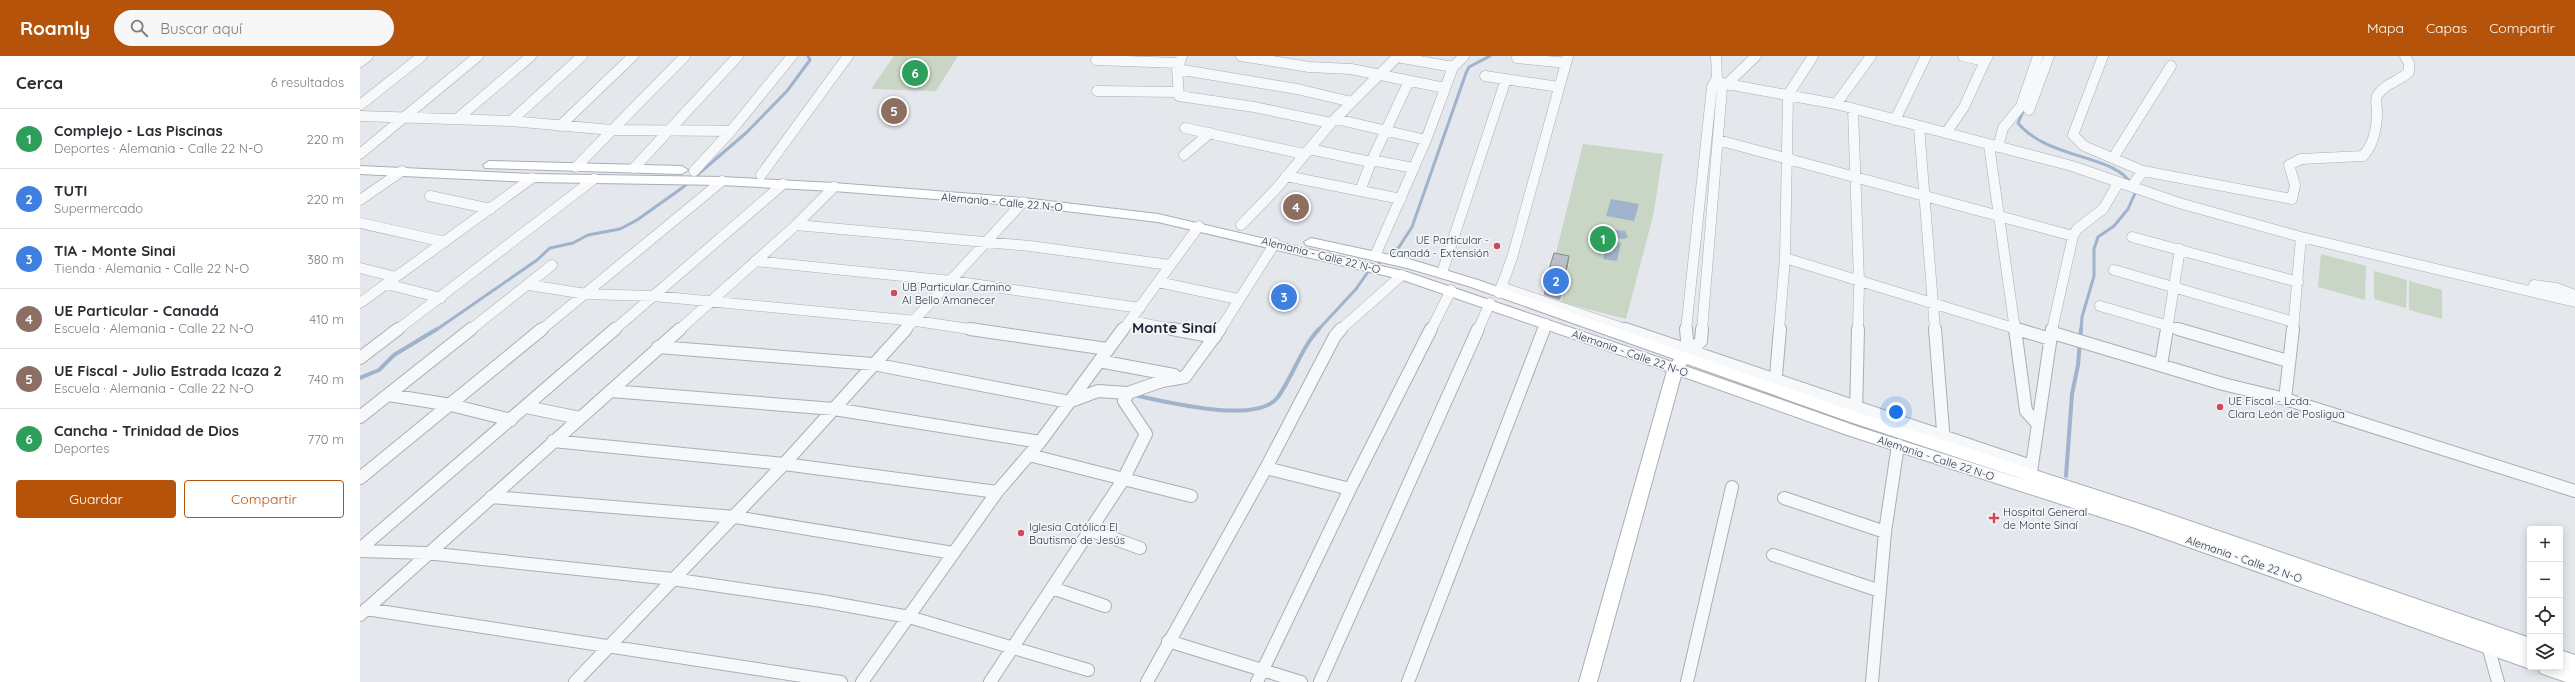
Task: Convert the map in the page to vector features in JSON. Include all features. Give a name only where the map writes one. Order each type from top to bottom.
[{"type":"street","points":[[360,62],[368,56]]},
{"type":"street","points":[[360,105],[422,56]]},
{"type":"street","points":[[360,154],[478,56]]},
{"type":"street","points":[[457,119],[531,56]]},
{"type":"street","points":[[511,121],[582,56]]},
{"type":"street","points":[[560,126],[633,56]]},
{"type":"street","points":[[576,167],[684,56]]},
{"type":"street","points":[[634,168],[738,56]]},
{"type":"street","points":[[360,170],[532,178],[594,179],[697,175],[792,56]]},
{"type":"street","points":[[761,175],[848,56]]},
{"type":"street","points":[[1241,56],[1309,67],[1350,69],[1445,88]]},
{"type":"street","points":[[1241,225],[1286,176],[1333,121],[1397,56],[1452,67]]},
{"type":"street","points":[[1377,257],[1426,140],[1452,67],[1464,56]]},
{"type":"street","points":[[1588,682],[1682,359],[1712,87],[1716,82],[1716,56]]},
{"type":"street","points":[[1730,85],[1731,80],[1756,56]]},
{"type":"street","points":[[1775,385],[1785,258],[1788,95],[1812,56]]},
{"type":"street","points":[[1836,104],[1871,56]]},
{"type":"street","points":[[1895,120],[1926,56]]},
{"type":"street","points":[[1946,133],[1964,106],[1987,58],[1964,56]]},
{"type":"street","points":[[2036,422],[2026,411],[2012,326],[1997,214],[1994,146],[2003,128],[2021,106],[2038,56]]},
{"type":"street","points":[[2029,110],[2049,56]]},
{"type":"street","points":[[2103,56],[2073,135],[2078,143],[2144,171],[2292,199],[2295,185],[2289,165],[2301,159],[2363,156],[2369,151],[2378,111],[2376,98],[2386,85],[2400,80],[2409,72],[2409,63],[2405,56]]},
{"type":"street","points":[[1320,682],[1399,502],[1497,295],[1512,258],[1567,60],[1517,58]]},
{"type":"street","points":[[1096,60],[1180,63],[1352,102]]},
{"type":"street","points":[[1180,63],[1178,92],[1179,96],[1184,98],[1254,107],[1426,140]]},
{"type":"street","points":[[2113,158],[2171,66]]},
{"type":"street","points":[[1485,76],[1559,87]]},
{"type":"street","points":[[1442,273],[1506,79]]},
{"type":"street","points":[[1360,191],[1384,131],[1409,81]]},
{"type":"street","points":[[1716,82],[1836,104],[2072,166],[2179,203],[2301,237],[2575,302]]},
{"type":"street","points":[[1682,359],[1701,341],[1722,88],[1716,82]]},
{"type":"street","points":[[1097,91],[1178,92]]},
{"type":"street","points":[[1853,109],[1860,281],[1856,413]]},
{"type":"street","points":[[360,116],[511,121],[612,130],[732,131]]},
{"type":"street","points":[[1919,127],[1944,442]]},
{"type":"street","points":[[1185,128],[1306,152],[1414,168]]},
{"type":"street","points":[[1184,155],[1210,133]]},
{"type":"street","points":[[1718,140],[1997,214],[2073,236]]},
{"type":"street","points":[[360,161],[634,168],[697,175]]},
{"type":"street","points":[[360,200],[402,171]]},
{"type":"street","points":[[2132,186],[2144,171]]},
{"type":"street","name":"Alemania - Calle 22 N-O","points":[[697,175],[761,175],[911,184],[1082,199],[1160,208],[1241,225],[1377,257],[1402,270],[1451,290],[1497,295],[1546,324],[1775,385],[2031,470],[2527,645]]},
{"type":"street","name":"Alemania - Calle 22 N-O","points":[[697,175],[722,181],[834,187],[1023,202],[1158,218],[1275,243],[1347,261],[1402,270],[1442,273],[1497,295],[1682,359],[1898,445],[2146,525],[2527,660]]},
{"type":"street","points":[[1286,176],[1401,199]]},
{"type":"street","points":[[360,303],[532,178]]},
{"type":"street","points":[[360,358],[441,298],[594,179]]},
{"type":"street","points":[[360,478],[451,405],[722,181]]},
{"type":"street","points":[[2031,470],[2036,422],[2051,336],[2073,236],[2076,229],[2103,209],[2119,182]]},
{"type":"street","points":[[360,550],[783,184]]},
{"type":"street","points":[[363,612],[426,554],[796,225],[834,187]]},
{"type":"street","points":[[430,196],[491,209]]},
{"type":"street","points":[[575,682],[672,579],[735,517],[873,364],[916,321],[990,241],[1023,202]]},
{"type":"street","points":[[360,223],[445,242]]},
{"type":"street","points":[[796,225],[990,241],[1096,252],[1170,264]]},
{"type":"street","points":[[862,682],[997,492],[1040,442],[1199,226]]},
{"type":"street","points":[[2132,237],[2298,282]]},
{"type":"street","points":[[2285,399],[2288,361],[2298,282],[2301,237]]},
{"type":"street","points":[[658,347],[873,364],[1069,402],[1098,391],[1128,393],[1162,380],[1185,377],[1215,337],[1275,243]]},
{"type":"street","points":[[2161,365],[2180,249]]},
{"type":"street","points":[[1785,258],[1934,304],[2012,326],[2161,365],[2223,384],[2285,399],[2575,491]]},
{"type":"street","points":[[754,261],[952,281],[1140,308]]},
{"type":"street","points":[[360,417],[529,285],[552,265]]},
{"type":"street","points":[[360,268],[396,277]]},
{"type":"street","points":[[1147,682],[1168,640],[1266,468],[1335,336],[1350,319],[1402,270]]},
{"type":"street","points":[[2114,270],[2175,286],[2294,322]]},
{"type":"street","points":[[1158,282],[1238,299]]},
{"type":"street","points":[[387,284],[441,298]]},
{"type":"street","points":[[2531,291],[2534,285],[2541,284],[2575,295]]},
{"type":"street","points":[[529,285],[586,294],[654,296],[916,321],[1107,349]]},
{"type":"street","points":[[1257,682],[1350,489],[1451,290]]},
{"type":"street","points":[[2100,306],[2288,361]]},
{"type":"street","points":[[1130,321],[1215,337]]},
{"type":"street","points":[[1408,682],[1475,513],[1546,324]]},
{"type":"street","points":[[1099,361],[1185,377]]},
{"type":"street","points":[[611,391],[676,398],[834,408],[1040,442]]},
{"type":"street","points":[[990,682],[1123,480],[1146,434],[1128,410],[1124,401],[1128,393]]},
{"type":"street","points":[[389,395],[451,405],[511,420]]},
{"type":"street","points":[[526,407],[580,418]]},
{"type":"street","points":[[553,441],[784,464],[997,492]]},
{"type":"street","points":[[1872,682],[1885,532],[1898,445]]},
{"type":"street","points":[[1029,455],[1191,496]]},
{"type":"street","points":[[1266,468],[1350,489]]},
{"type":"street","points":[[1687,682],[1732,487]]},
{"type":"street","points":[[490,497],[735,517],[954,553]]},
{"type":"street","points":[[1784,498],[1885,532]]},
{"type":"street","points":[[1090,530],[1140,548]]},
{"type":"street","points":[[360,550],[426,554],[672,579],[909,617],[1088,670]]},
{"type":"street","points":[[1773,555],[1880,591]]},
{"type":"street","points":[[1052,588],[1105,606]]},
{"type":"street","points":[[363,612],[841,682]]},
{"type":"street","points":[[1168,640],[1301,682]]},
{"type":"street","points":[[2488,646],[2498,682]]},
{"type":"street","points":[[2563,659],[2575,663]]},
{"type":"street","points":[[2555,670],[2575,677]]},
{"type":"green space","points":[[894,56],[958,56],[936,91],[871,89]]},
{"type":"green space","points":[[1583,144],[1663,154],[1653,216],[1626,319],[1561,302],[1569,264],[1554,261]]},
{"type":"green space","points":[[2321,254],[2366,266],[2365,300],[2318,287]]},
{"type":"green space","points":[[2374,271],[2407,280],[2406,308],[2374,299]]},
{"type":"green space","points":[[2409,281],[2442,290],[2442,319],[2409,310]]},
{"type":"water","points":[[1611,199],[1639,204],[1634,221],[1606,216]]},
{"type":"water","points":[[1602,228],[1625,231],[1628,237],[1624,239],[1603,236],[1599,233]]},
{"type":"water","points":[[1607,241],[1621,243],[1617,261],[1603,259]]},
{"type":"building","points":[[1554,253],[1569,256],[1561,292],[1544,286]]},
{"type":"waterway","points":[[436,330],[537,260],[550,248],[573,243],[588,235],[620,229],[637,220],[682,188],[746,133],[787,91],[810,60],[808,56]]},
{"type":"waterway","points":[[1318,330],[1356,289],[1368,272],[1399,247],[1412,227],[1466,73],[1469,67],[1490,56]]},
{"type":"waterway","points":[[2025,107],[2018,123],[2031,135],[2046,144],[2111,167],[2123,175],[2131,184]]},
{"type":"waterway","points":[[2081,330],[2082,317],[2094,276],[2094,249],[2098,237],[2114,226],[2128,209],[2136,191]]},
{"type":"waterway","points":[[360,378],[379,370],[394,355],[437,329]]},
{"type":"waterway","points":[[1138,396],[1169,403],[1232,411],[1251,410],[1267,405],[1278,397],[1302,353],[1319,329]]},
{"type":"waterway","points":[[2066,476],[2072,394],[2078,365],[2081,329]]},
{"type":"place","name":"Cancha - Trinidad de Dios","points":[[915,73]]},
{"type":"place","name":"UE Fiscal - Julio Estrada Icaza 2","points":[[894,111]]},
{"type":"place","name":"UE Particular - Canadá","points":[[1296,207]]},
{"type":"place","name":"Complejo - Las Piscinas","points":[[1603,239]]},
{"type":"place","name":"UE Particular - Canadá - Extensión","points":[[1497,246]]},
{"type":"place","name":"TUTI","points":[[1556,281]]},
{"type":"place","name":"UB Particular Camino Al Bello Amanecer","points":[[894,293]]},
{"type":"place","name":"TIA - Monte Sinai","points":[[1284,297]]},
{"type":"place","name":"UE Fiscal - Lcda. Clara León de Posligua","points":[[2220,407]]},
{"type":"place","name":"Hospital General de Monte Sinaí","points":[[1994,518]]},
{"type":"place","name":"Iglesia Católica El Bautismo de Jesús","points":[[1021,533]]},
{"type":"district","name":"Monte Sinaí","points":[[1174,328]]}]
